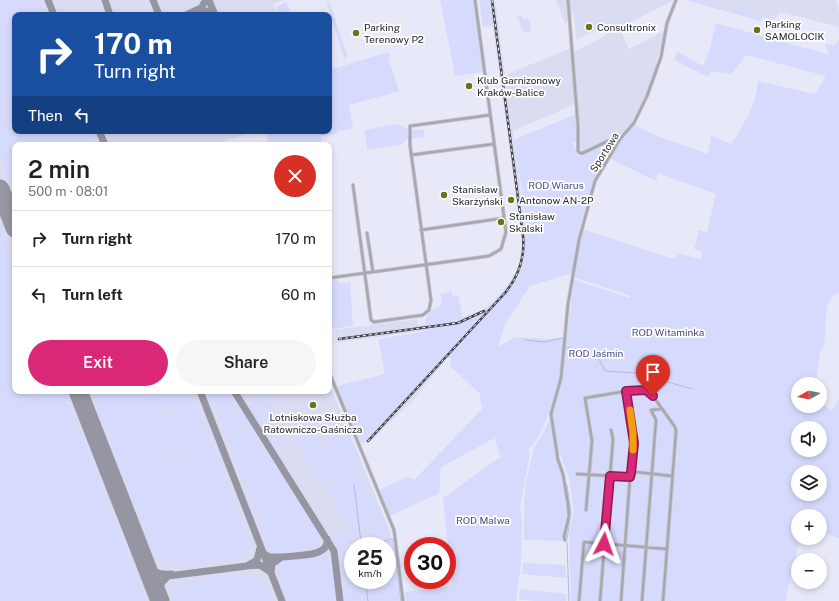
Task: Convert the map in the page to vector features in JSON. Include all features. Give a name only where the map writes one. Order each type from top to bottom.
[{"type":"street","points":[[332,278],[489,256],[495,254],[504,243],[506,232],[475,0]]},
{"type":"street","points":[[568,0],[578,126],[578,151],[583,153],[614,138],[620,139]]},
{"type":"street","name":"Sportowa","points":[[565,540],[564,537],[569,516],[568,504],[563,474],[558,460],[551,414],[561,378],[568,304],[581,228],[596,181],[620,139],[634,123],[647,96],[660,58],[667,23],[676,0]]},
{"type":"street","points":[[353,185],[371,317],[373,321],[418,316],[426,313],[431,305],[412,155],[410,126],[490,115]]},
{"type":"street","points":[[412,155],[494,144]]},
{"type":"street","points":[[421,230],[504,218]]},
{"type":"street","points":[[367,233],[373,272]]},
{"type":"street","points":[[332,379],[394,530],[403,601]]},
{"type":"street","points":[[586,510],[592,441],[585,398],[626,391],[646,390],[653,396],[675,427],[676,431],[663,601]]},
{"type":"street","points":[[621,601],[634,443],[626,391]]},
{"type":"street","points":[[642,601],[656,420],[651,410],[662,409]]},
{"type":"street","points":[[600,601],[613,439],[611,430]]},
{"type":"street","points":[[631,473],[672,476]]},
{"type":"street","points":[[577,474],[630,477]]},
{"type":"street","points":[[579,601],[584,542],[667,549]]},
{"type":"shaded area","points":[[0,0],[285,0],[273,4],[276,12],[12,12],[12,134],[247,134],[223,142],[12,142],[12,394],[332,394],[332,390],[390,531],[391,537],[344,537],[344,589],[396,589],[396,584],[398,601],[0,601]]},
{"type":"shaded area","points":[[489,0],[494,0],[496,6],[505,75],[571,48],[575,104],[513,131],[527,236],[527,254],[522,275],[445,361],[414,399],[368,444],[366,442],[395,410],[441,328],[336,343],[335,330],[417,319],[418,325],[468,316],[486,308],[505,289],[517,269],[522,248],[522,238]]},
{"type":"shaded area","points":[[556,0],[566,0],[568,22],[565,24]]},
{"type":"shaded area","points":[[570,0],[674,0],[619,28],[629,49],[664,31],[651,85],[641,109],[633,123],[622,134],[584,152],[580,151],[574,52],[607,35],[603,26],[576,40],[574,14],[571,15]]},
{"type":"shaded area","points":[[701,0],[836,0],[839,12],[839,27],[781,12],[773,20]]},
{"type":"green space","points":[[0,0],[40,0],[45,12],[12,12],[12,134],[92,134],[95,142],[12,142],[12,186],[0,155]]},
{"type":"green space","points":[[440,0],[473,0],[483,72],[455,76]]},
{"type":"green space","points":[[479,0],[489,0],[493,25],[483,27]]},
{"type":"green space","points":[[685,0],[701,0],[763,17],[761,21]]},
{"type":"green space","points":[[326,1],[329,1],[347,55],[346,59],[344,57],[332,20],[332,12],[330,12]]},
{"type":"green space","points":[[286,2],[291,12],[278,12],[275,7]]},
{"type":"green space","points":[[521,15],[522,19],[528,18],[531,27],[529,32],[523,32],[522,30],[517,16]]},
{"type":"green space","points":[[716,23],[830,55],[825,44],[835,45],[839,39],[839,293],[832,297],[828,303],[826,311],[825,339],[820,352],[817,377],[791,377],[791,413],[827,413],[827,407],[832,411],[839,398],[839,538],[827,534],[827,509],[791,509],[791,545],[798,545],[796,553],[791,553],[791,576],[785,601],[571,601],[569,535],[574,511],[569,478],[558,449],[553,414],[560,389],[574,280],[630,298],[631,296],[574,277],[582,229],[674,259],[679,254],[701,259],[702,252],[694,249],[699,230],[707,232],[716,194],[658,173],[656,181],[609,158],[620,141],[634,125],[657,136],[708,154],[711,136],[732,144],[745,122],[752,106],[758,81],[815,94],[826,76],[747,55],[731,74],[711,71],[708,77],[674,60],[678,52],[703,66],[710,49]]},
{"type":"green space","points":[[389,52],[390,56],[388,58],[399,91],[349,105],[353,128],[338,131],[338,133],[321,136],[322,142],[267,142],[267,134],[332,134],[332,69]]},
{"type":"green space","points":[[576,114],[577,141],[573,143],[578,156],[613,140],[616,141],[595,179],[589,196],[580,228],[572,273],[530,286],[505,324],[498,347],[515,337],[549,339],[564,337],[560,373],[554,400],[542,430],[537,439],[528,449],[530,454],[520,506],[522,518],[521,562],[516,601],[406,601],[405,592],[428,589],[456,589],[456,537],[447,537],[443,498],[500,457],[495,438],[441,467],[439,493],[390,516],[379,490],[407,477],[414,480],[483,408],[481,405],[480,394],[450,366],[451,359],[445,355],[366,442],[361,443],[336,386],[385,374],[378,339],[423,332],[427,316],[432,310],[440,306],[442,302],[440,294],[451,291],[453,296],[458,295],[463,319],[485,309],[497,298],[512,279],[516,281],[522,270],[526,254],[526,235],[525,214],[514,140]]},
{"type":"green space","points":[[397,124],[407,129],[424,130],[425,137],[407,139],[402,144],[367,150],[365,130]]},
{"type":"green space","points":[[0,225],[12,256],[12,394],[65,394],[146,601],[0,601]]},
{"type":"green space","points":[[337,279],[340,284],[350,282],[353,326],[332,328],[332,280]]},
{"type":"green space","points":[[92,394],[164,394],[170,409],[147,417],[146,415],[144,416],[146,422],[149,421],[148,419],[170,411],[187,451],[124,475]]},
{"type":"green space","points":[[165,394],[192,394],[211,441],[188,450]]},
{"type":"green space","points":[[209,394],[232,394],[225,399],[226,401],[233,398],[235,399],[234,403],[229,406],[230,408],[236,405],[240,406],[240,409],[233,413],[234,415],[243,411],[252,425],[225,435]]},
{"type":"green space","points":[[267,394],[273,414],[272,417],[259,422],[254,418],[265,409],[264,407],[253,413],[248,407],[250,403]]},
{"type":"green space","points":[[300,418],[303,420],[307,429],[293,437],[281,420]]},
{"type":"green space","points":[[341,419],[361,468],[356,473],[380,512],[387,529],[387,536],[366,537],[379,534],[378,529],[365,532],[363,524],[369,522],[371,526],[377,524],[375,520],[361,523],[363,537],[356,537],[324,488],[330,483],[332,486],[340,482],[335,475],[322,484],[295,442],[297,438],[312,430],[318,440],[321,439],[328,456],[327,425]]},
{"type":"green space","points":[[549,419],[551,420],[567,509],[564,530],[565,541],[524,540],[524,501],[526,482],[534,448],[544,432]]},
{"type":"green space","points":[[253,428],[321,534],[320,543],[314,550],[282,554],[271,552],[227,438]]},
{"type":"green space","points":[[278,428],[283,430],[282,433],[273,439],[268,440],[268,435]]},
{"type":"green space","points":[[283,437],[287,437],[287,442],[278,448],[274,448],[274,443]]},
{"type":"green space","points":[[212,445],[251,546],[241,556],[212,561],[166,564],[154,555],[125,480],[128,476]]},
{"type":"green space","points":[[345,528],[351,537],[344,537],[344,547],[339,548],[332,536]]},
{"type":"green space","points":[[344,551],[344,589],[396,589],[396,557],[401,601],[344,601],[339,555],[340,552]]},
{"type":"green space","points":[[322,554],[331,562],[336,574],[337,601],[289,601],[277,569],[277,564],[287,558]]},
{"type":"green space","points":[[523,563],[565,565],[566,578],[522,574]]},
{"type":"green space","points":[[230,576],[259,577],[273,601],[173,601],[171,591],[182,584],[198,580]]},
{"type":"green space","points":[[520,589],[566,594],[566,601],[535,601],[519,599]]},
{"type":"waterway","points":[[566,337],[565,347],[575,349]]},
{"type":"waterway","points":[[525,340],[544,342],[563,338]]},
{"type":"waterway","points":[[576,350],[598,357],[605,371],[637,373],[692,389]]},
{"type":"waterway","points":[[354,485],[360,537]]},
{"type":"waterway","points":[[567,485],[571,513],[567,539]]},
{"type":"waterway","points":[[567,542],[569,601]]},
{"type":"waterway","points":[[396,558],[401,601]]},
{"type":"waterway","points":[[366,589],[368,601]]},
{"type":"taxiway","points":[[48,0],[53,12]]},
{"type":"taxiway","points":[[105,0],[109,12]]},
{"type":"taxiway","points":[[153,0],[158,12]]},
{"type":"taxiway","points":[[192,12],[201,8],[206,0]]},
{"type":"taxiway","points":[[209,0],[214,12]]},
{"type":"taxiway","points":[[198,10],[209,12]]},
{"type":"taxiway","points":[[100,134],[104,142]]},
{"type":"taxiway","points":[[201,394],[282,601]]},
{"type":"taxiway","points":[[236,394],[334,551],[340,601]]},
{"type":"taxiway","points":[[282,557],[317,553],[323,550],[327,539]]},
{"type":"taxiway","points":[[260,548],[257,560],[247,566],[260,565],[269,571]]},
{"type":"taxiway","points":[[263,553],[269,557],[282,557],[272,564],[271,573]]},
{"type":"taxiway","points":[[145,562],[153,571],[163,574],[171,574]]},
{"type":"taxiway","points":[[159,599],[159,586],[168,576],[247,566]]},
{"type":"runway","points":[[0,189],[12,220]]},
{"type":"runway","points":[[79,394],[160,601]]},
{"type":"railway","points":[[368,441],[505,293],[514,280],[522,259],[523,236],[492,0]]},
{"type":"railway","points":[[339,339],[458,323],[484,311]]},
{"type":"slow traffic","points":[[630,410],[634,443],[633,450]]},
{"type":"place","name":"Consultronix","points":[[589,27]]},
{"type":"place","name":"Parking SAMOLOCIK","points":[[757,30]]},
{"type":"place","name":"Parking Terenowy P2","points":[[356,33]]},
{"type":"place","name":"Klub Garnizonowy Kraków-Balice","points":[[469,86]]},
{"type":"place","name":"Stanisław Skarżyński","points":[[444,195]]},
{"type":"place","name":"Antonow AN-2P","points":[[511,200]]},
{"type":"place","name":"Stanisław Skalski","points":[[501,222]]},
{"type":"place","name":"Lotniskowa Służba Ratowniczo-Gaśnicza","points":[[313,405]]},
{"type":"route","points":[[604,544],[610,476],[630,477],[631,473],[634,443],[626,391],[646,390],[653,396]]},
{"type":"park label","name":"ROD Wiarus","points":[[556,185]]},
{"type":"park label","name":"ROD Witaminka","points":[[668,332]]},
{"type":"park label","name":"ROD Jaśmin","points":[[596,353]]},
{"type":"park label","name":"ROD Malwa","points":[[483,520]]}]
